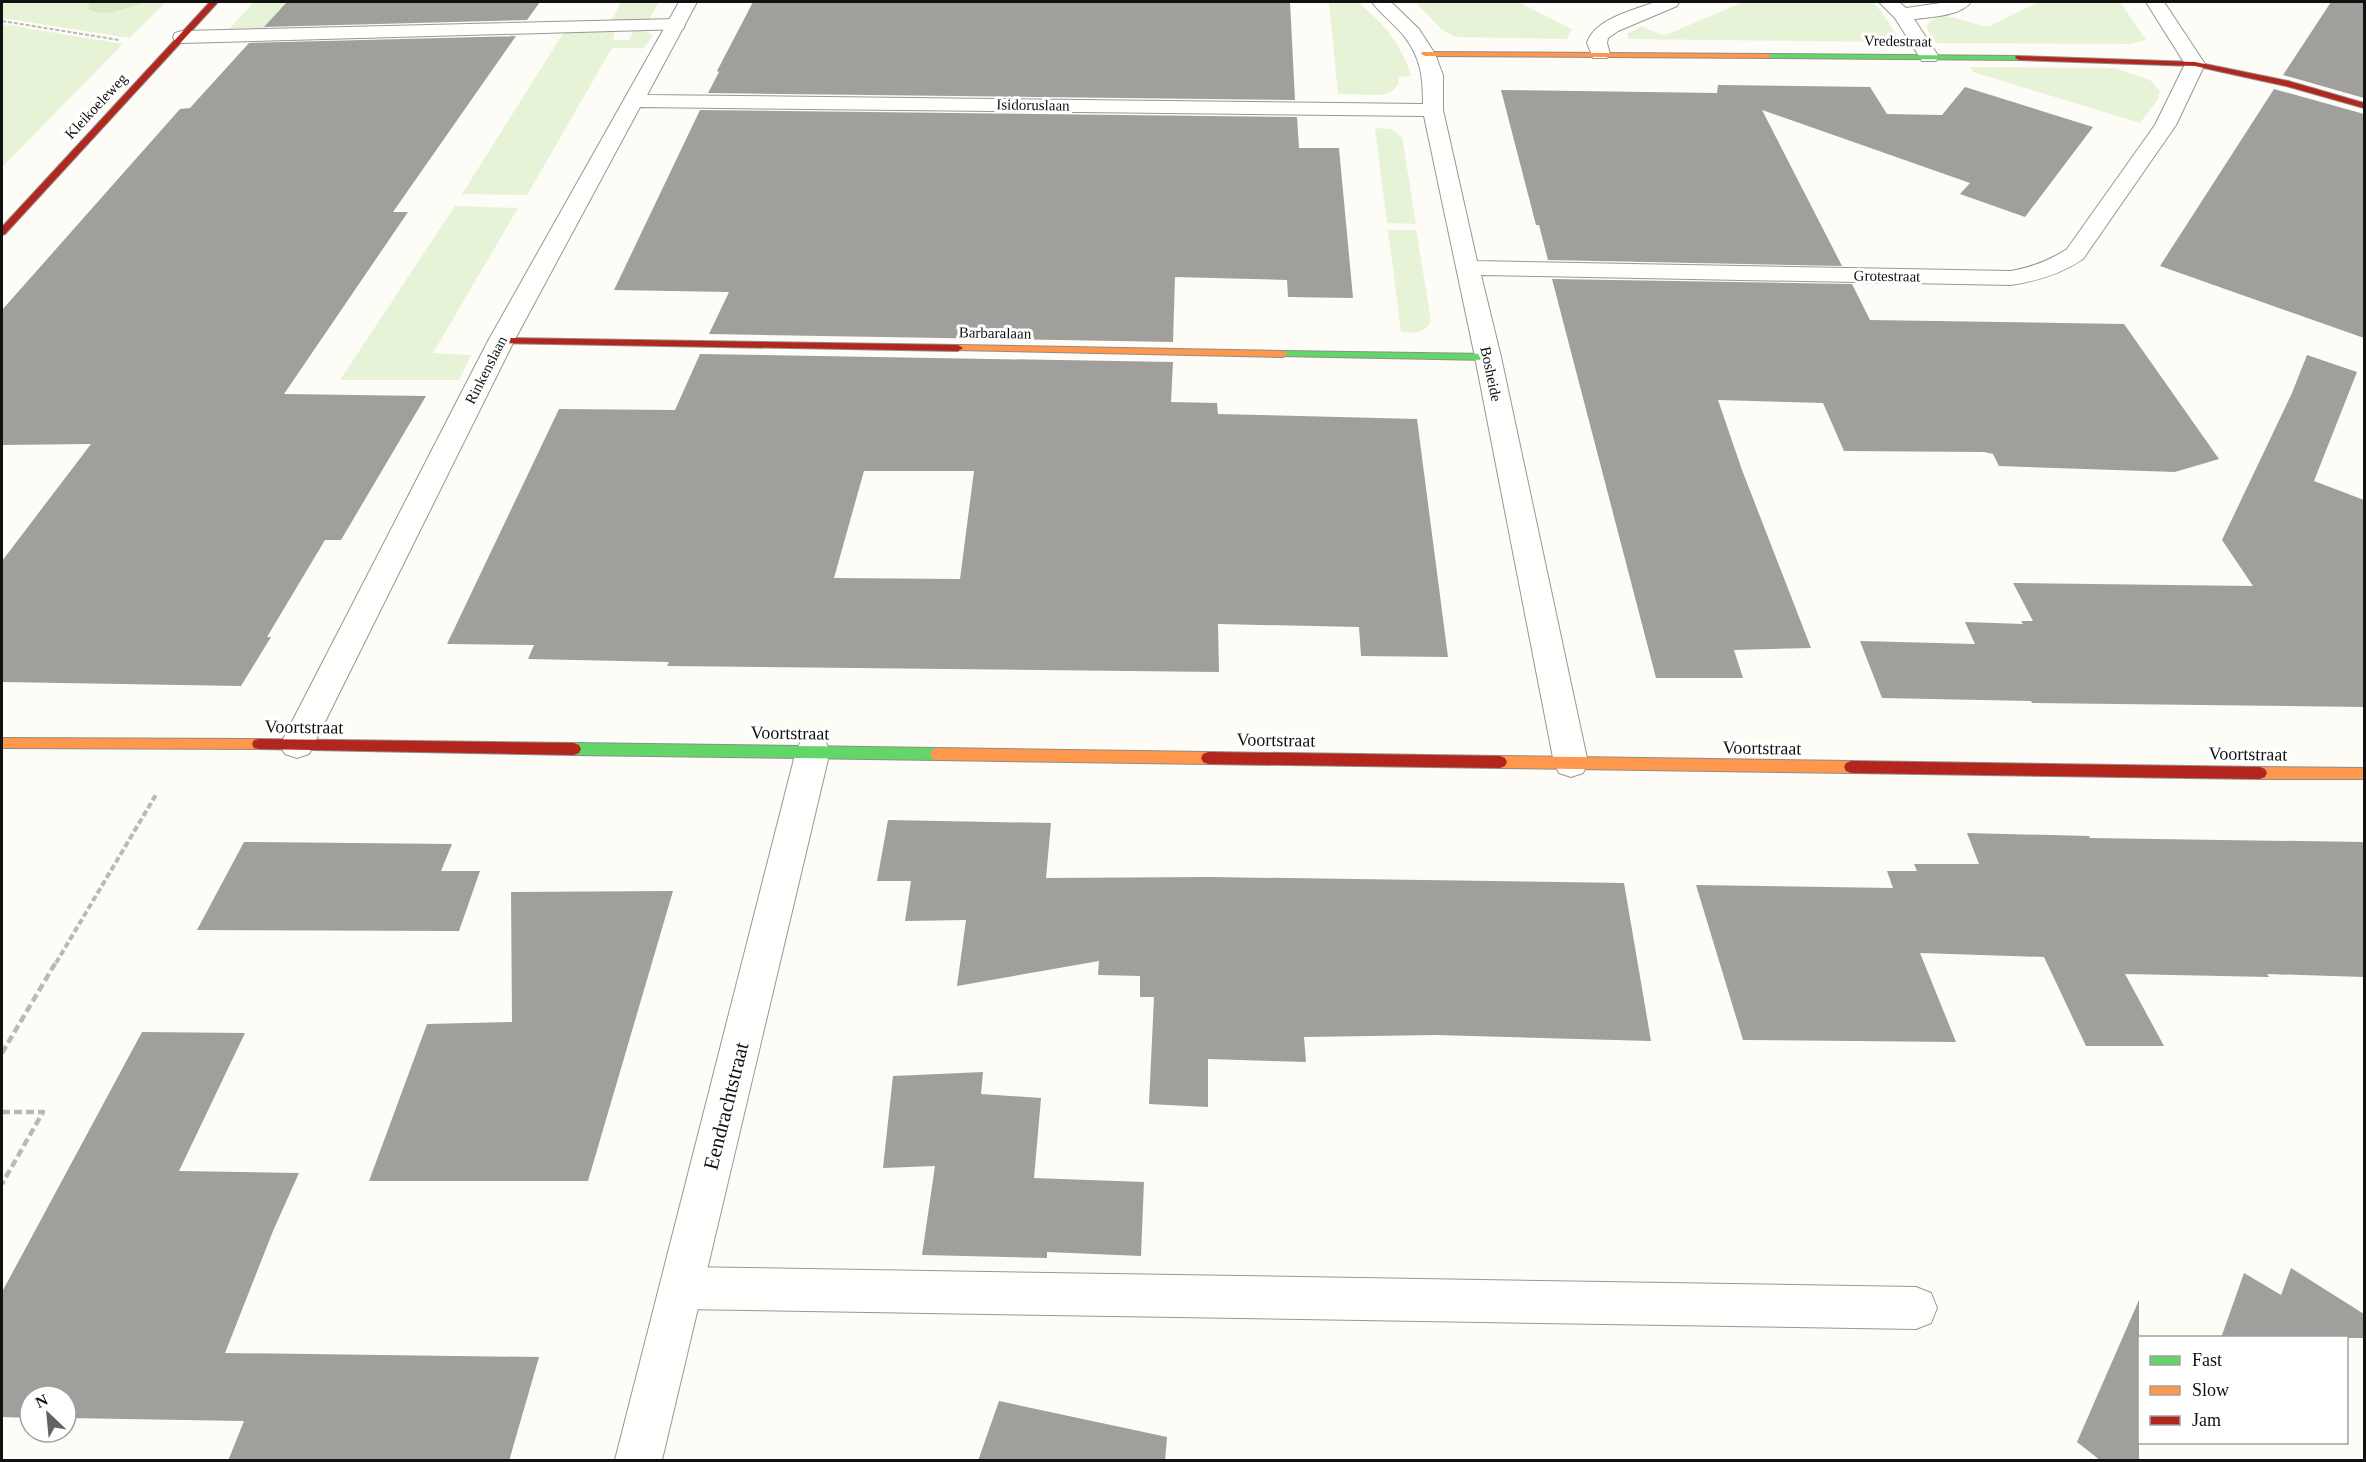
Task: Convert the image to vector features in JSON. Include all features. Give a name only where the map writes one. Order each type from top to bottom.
[{"type":"street","name":"Kleikoeleweg","points":[[2,232],[214,2]]},
{"type":"street","name":"Rinkenslaan","points":[[297,745],[501,342],[688,2]]},
{"type":"street","name":"Bosheide","points":[[1381,2],[1412,33],[1425,54],[1433,75],[1433,110],[1456,226],[1488,357],[1571,763]]},
{"type":"street","points":[[1600,54],[1597,43],[1599,35],[1611,27],[1670,2]]},
{"type":"street","points":[[1895,8],[1929,12],[1962,2]]},
{"type":"street","points":[[2155,2],[2195,64]]},
{"type":"street","points":[[1895,8],[1929,57]]},
{"type":"street","name":"Vredestraat","points":[[1425,54],[2073,58],[2195,64],[2288,84],[2364,106]]},
{"type":"street","name":"Grotestraat","points":[[1468,268],[2011,278],[2036,274],[2058,266],[2074,254],[2165,125],[2195,64]]},
{"type":"street","name":"Isidoruslaan","points":[[634,101],[1433,110]]},
{"type":"street","name":"Barbaralaan","points":[[501,342],[1488,357]]},
{"type":"street","name":"Voortstraat","points":[[2,743],[187,743],[2364,774]]},
{"type":"street","name":"Eendrachtstraat","points":[[638,1461],[813,752]]},
{"type":"lane","points":[[182,37],[676,25]]},
{"type":"lane","points":[[681,1288],[1916,1308]]},
{"type":"path","points":[[2,21],[118,40],[129,39]]},
{"type":"path","points":[[2,1053],[187,743]]},
{"type":"path","points":[[2,1112],[43,1112],[2,1184]]},
{"type":"green space","points":[[2,2],[89,2],[88,9],[166,2],[130,38],[2,18]]},
{"type":"green space","points":[[89,2],[146,2],[103,13],[88,9]]},
{"type":"green space","points":[[254,2],[287,2],[266,28],[229,29]]},
{"type":"green space","points":[[621,2],[659,2],[647,23],[610,23]]},
{"type":"green space","points":[[1329,2],[1358,2],[1367,10],[1397,44],[1411,76],[1398,77],[1399,84],[1391,92],[1381,95],[1338,94]]},
{"type":"green space","points":[[1415,2],[1518,2],[1572,29],[1567,39],[1455,37],[1442,30]]},
{"type":"green space","points":[[1743,2],[1872,2],[1881,11],[1901,42],[1629,39],[1627,34],[1642,26],[1661,35],[1668,34]]},
{"type":"green space","points":[[2038,2],[2120,2],[2146,40],[2130,44],[1936,43],[1926,27],[1932,20],[1940,17],[1956,18],[1982,26],[1990,26]]},
{"type":"green space","points":[[2,24],[123,44],[2,167]]},
{"type":"green space","points":[[634,30],[643,30],[653,35],[644,48],[612,48],[527,195],[462,194],[564,32],[615,31],[613,40],[629,40]]},
{"type":"green space","points":[[1970,67],[2115,68],[2150,80],[2160,91],[2158,99],[2140,123],[1973,72]]},
{"type":"green space","points":[[1375,128],[1391,129],[1402,137],[1416,224],[1387,223]]},
{"type":"green space","points":[[455,206],[518,208],[433,353],[471,355],[459,380],[340,380]]},
{"type":"green space","points":[[1388,230],[1416,230],[1431,321],[1418,332],[1401,332]]},
{"type":"building","points":[[287,2],[540,2],[527,20],[264,27]]},
{"type":"building","points":[[753,2],[1290,2],[1295,100],[708,93]]},
{"type":"building","points":[[2331,2],[2364,2],[2364,98],[2283,75]]},
{"type":"building","points":[[516,36],[393,212],[408,212],[284,394],[426,396],[341,540],[325,540],[267,637],[271,637],[241,686],[2,682],[2,561],[91,444],[2,445],[2,310],[180,109],[190,108],[249,43]]},
{"type":"building","points":[[1718,85],[1870,87],[1887,114],[1942,115],[1965,87],[2093,127],[2025,217],[1960,194],[1970,183],[1762,110],[1842,266],[1548,260],[1539,225],[1536,225],[1501,90],[1717,93]]},
{"type":"building","points":[[2274,89],[2364,114],[2364,338],[2160,266]]},
{"type":"building","points":[[700,110],[1297,117],[1299,148],[1339,148],[1353,298],[1288,297],[1287,280],[1175,277],[1173,342],[709,334],[729,292],[614,290]]},
{"type":"building","points":[[1552,279],[1852,284],[1870,320],[2124,324],[2219,459],[2175,472],[1999,466],[1993,454],[1984,452],[1844,451],[1823,403],[1718,400],[1742,470],[1811,648],[1734,650],[1743,678],[1656,678]]},
{"type":"building","points":[[700,354],[1173,362],[1171,402],[1217,403],[1218,414],[1417,419],[1448,657],[1361,656],[1359,627],[1218,624],[1219,672],[667,666],[669,662],[528,659],[534,645],[447,644],[559,409],[675,410]],"holes":[[[864,471],[974,471],[960,579],[834,578]]]},
{"type":"building","points":[[2307,355],[2357,372],[2314,481],[2364,500],[2364,707],[2032,703],[2031,701],[1882,698],[1860,641],[1975,644],[1965,622],[2023,624],[2021,621],[2033,621],[2013,583],[2253,586],[2222,540],[2292,393]]},
{"type":"building","points":[[888,820],[1051,823],[1046,878],[1210,877],[1624,883],[1651,1041],[1435,1035],[1304,1037],[1306,1062],[1208,1059],[1208,1107],[1149,1104],[1154,997],[1140,997],[1140,976],[1098,975],[1099,961],[957,986],[966,920],[905,921],[911,881],[877,881]]},
{"type":"building","points":[[1967,833],[2089,836],[2090,838],[2364,842],[2364,977],[2125,974],[2164,1046],[2086,1046],[2044,957],[1920,953],[1956,1042],[1743,1040],[1696,885],[1893,888],[1887,871],[1917,871],[1914,864],[1979,864]]},
{"type":"building","points":[[244,842],[452,844],[441,871],[480,871],[459,931],[197,930]]},
{"type":"building","points":[[673,891],[588,1181],[369,1181],[427,1024],[512,1022],[511,892]]},
{"type":"building","points":[[142,1032],[245,1033],[179,1171],[299,1173],[273,1231],[225,1353],[539,1357],[509,1461],[228,1461],[244,1421],[78,1418],[78,1384],[18,1384],[18,1418],[2,1417],[2,1292]]},
{"type":"building","points":[[983,1072],[981,1094],[1041,1098],[1034,1178],[1144,1182],[1141,1256],[1047,1252],[1047,1258],[922,1255],[935,1166],[883,1168],[893,1076]]},
{"type":"building","points":[[2291,1268],[2364,1314],[2364,1338],[2222,1336],[2244,1273],[2281,1295]]},
{"type":"building","points":[[2139,1300],[2139,1461],[2101,1461],[2077,1442]]},
{"type":"building","points":[[999,1401],[1167,1437],[1165,1461],[978,1461]]},
{"type":"traffic: fast","points":[[1768,56],[2019,58]]},
{"type":"traffic: fast","points":[[1283,354],[1488,357]]},
{"type":"traffic: fast","points":[[574,749],[937,754]]},
{"type":"traffic: slow","points":[[1425,54],[1768,56]]},
{"type":"traffic: slow","points":[[958,348],[1283,354]]},
{"type":"traffic: slow","points":[[2,743],[259,744]]},
{"type":"traffic: slow","points":[[937,754],[1208,758]]},
{"type":"traffic: slow","points":[[1500,762],[1851,767]]},
{"type":"traffic: slow","points":[[2260,773],[2364,774]]},
{"type":"traffic: jam","points":[[2,232],[214,2]]},
{"type":"traffic: jam","points":[[2019,58],[2195,64],[2288,84],[2364,106]]},
{"type":"traffic: jam","points":[[501,341],[958,348]]},
{"type":"traffic: jam","points":[[259,744],[574,749]]},
{"type":"traffic: jam","points":[[1208,758],[1500,762]]},
{"type":"traffic: jam","points":[[1851,767],[2260,773]]}]
